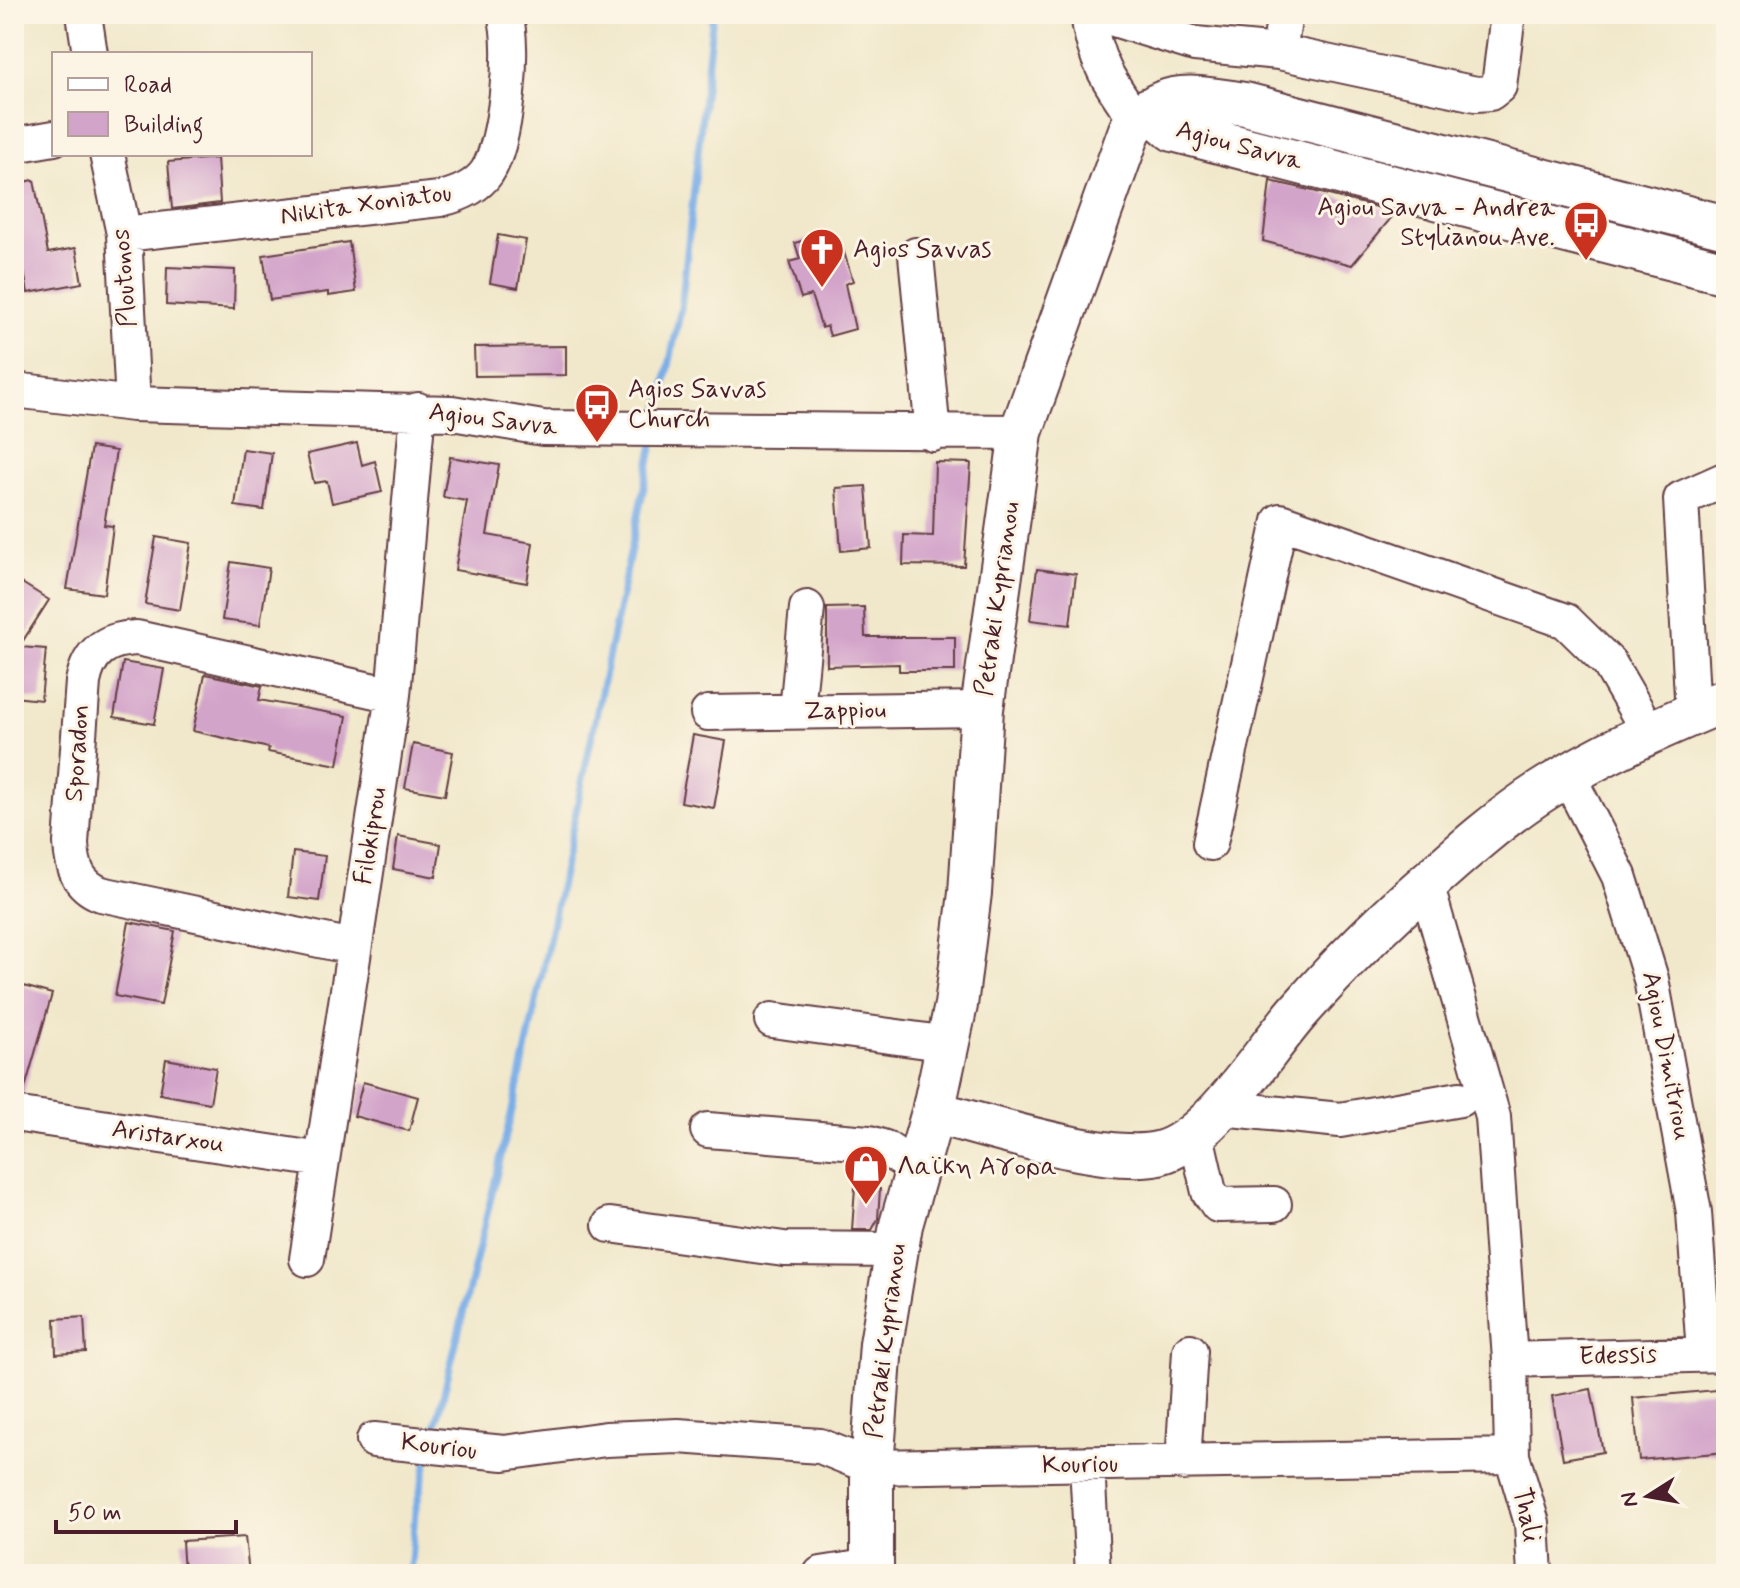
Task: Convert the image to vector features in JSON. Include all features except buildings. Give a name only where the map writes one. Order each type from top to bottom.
[{"type":"main road","name":"Agiou Savva","points":[[1143,115],[1180,96],[1245,104],[1726,227]]},
{"type":"main road","name":"Agiou Savva","points":[[1143,115],[1173,130],[1726,273]]},
{"type":"main road","name":"Petraki Kyprianou","points":[[872,1570],[872,1467],[881,1344],[896,1250],[949,1044],[970,893],[982,709],[1021,432],[1130,130],[1143,115]]},
{"type":"main road","points":[[933,1112],[1091,1151],[1125,1155],[1156,1154],[1208,1122],[1302,1008],[1426,884],[1508,815],[1568,776],[1710,707]]},
{"type":"street","points":[[84,14],[90,52]]},
{"type":"street","name":"Nikita Xoniatou","points":[[124,234],[440,199],[473,186],[486,173],[500,142],[509,52],[505,14]]},
{"type":"street","points":[[1088,14],[1093,49],[1107,80],[1143,115]]},
{"type":"street","points":[[1098,14],[1195,44],[1279,52],[1476,94],[1490,93],[1499,86],[1508,14]]},
{"type":"street","points":[[1279,52],[1285,14]]},
{"type":"street","points":[[14,145],[52,138]]},
{"type":"street","name":"Ploutonos","points":[[107,156],[124,234],[133,404]]},
{"type":"street","points":[[916,255],[933,434]]},
{"type":"street","name":"Agiou Savva","points":[[14,390],[133,404],[418,410],[543,428],[766,433],[1021,432]]},
{"type":"street","name":"Filokiprou","points":[[307,1259],[393,695],[418,410]]},
{"type":"street","points":[[1710,707],[1681,499],[1723,468]]},
{"type":"street","points":[[1210,843],[1280,521],[1566,621],[1609,663],[1650,734]]},
{"type":"street","points":[[797,711],[807,608]]},
{"type":"street","name":"Sporadon","points":[[353,947],[101,894],[82,882],[73,863],[71,843],[83,682],[88,661],[104,644],[137,638],[393,695]]},
{"type":"street","name":"Zappiou","points":[[708,713],[982,709]]},
{"type":"street","name":"Agiou Dimitriou","points":[[1568,776],[1619,876],[1651,979],[1694,1212],[1715,1354]]},
{"type":"street","points":[[1426,884],[1493,1117],[1510,1360],[1512,1456]]},
{"type":"street","points":[[772,1020],[949,1044]]},
{"type":"street","points":[[1274,1204],[1218,1205],[1209,1192],[1208,1122],[1340,1120],[1460,1099]]},
{"type":"street","name":"Aristarxou","points":[[14,1114],[322,1160]]},
{"type":"street","points":[[708,1130],[869,1143],[885,1148],[915,1168]]},
{"type":"street","points":[[610,1225],[784,1249],[896,1250]]},
{"type":"street","points":[[1183,1463],[1190,1351]]},
{"type":"street","name":"Edessis","points":[[1510,1360],[1715,1354]]},
{"type":"street","name":"Kouriou","points":[[374,1440],[489,1453],[526,1452],[606,1439],[678,1436],[820,1446],[872,1467],[1512,1456]]},
{"type":"street","name":"Thali","points":[[1512,1456],[1532,1523],[1535,1574]]},
{"type":"street","points":[[1087,1465],[1093,1574]]},
{"type":"street","points":[[821,1574],[872,1570]]},
{"type":"waterway","points":[[658,419],[681,308],[713,14]]},
{"type":"waterway","points":[[433,1438],[522,1069],[654,439]]},
{"type":"waterway","points":[[410,1574],[415,1512],[429,1454]]},
{"type":"place","name":"Agiou Savva - Andrea Stylianou Ave.","points":[[1586,262]]},
{"type":"place","name":"Agios Savvas","points":[[822,289]]},
{"type":"place","name":"Agios Savvas Church","points":[[597,444]]},
{"type":"place","name":"Λαϊκη Αγορα","points":[[866,1206]]}]
